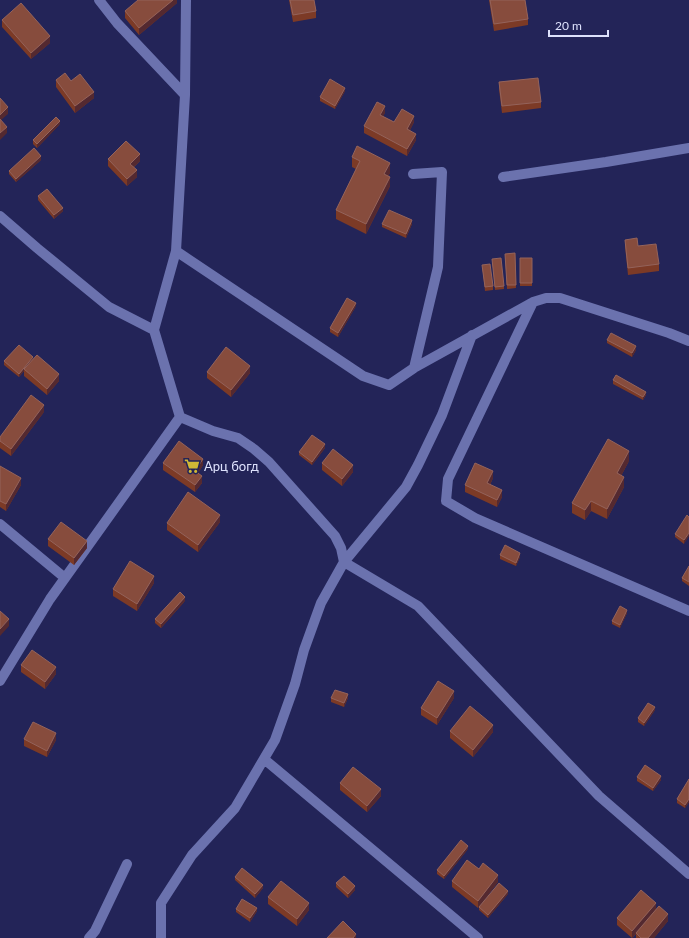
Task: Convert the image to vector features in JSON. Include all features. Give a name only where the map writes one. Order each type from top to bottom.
[{"type":"street","points":[[99,0],[117,23],[185,95]]},
{"type":"street","points":[[186,0],[185,95],[176,250],[154,330],[180,416],[213,431],[238,438],[269,462],[335,536],[341,548],[344,562],[418,606],[599,796],[689,874]]},
{"type":"street","points":[[503,177],[689,148]]},
{"type":"street","points":[[413,174],[442,172],[438,267],[414,368]]},
{"type":"street","points":[[0,216],[109,307],[154,330]]},
{"type":"street","points":[[176,250],[363,376],[389,385],[414,368],[472,335],[533,302],[546,298],[560,298],[669,333],[689,341]]},
{"type":"street","points":[[533,302],[448,479],[446,501],[475,518],[689,610]]},
{"type":"street","points":[[161,938],[161,903],[192,855],[235,808],[275,740],[296,684],[304,650],[321,603],[344,562],[406,487],[442,414],[472,335]]},
{"type":"street","points":[[0,680],[50,599],[180,416]]},
{"type":"street","points":[[0,524],[65,578]]},
{"type":"street","points":[[264,759],[478,938]]},
{"type":"street","points":[[89,938],[95,931],[127,864]]},
{"type":"building","points":[[138,0],[173,0],[139,28],[125,11]]},
{"type":"building","points":[[290,0],[314,0],[316,11],[293,15]]},
{"type":"building","points":[[490,0],[525,0],[528,19],[494,24]]},
{"type":"building","points":[[21,3],[50,36],[31,53],[2,20]]},
{"type":"building","points":[[65,73],[71,81],[80,74],[94,92],[75,106],[56,80]]},
{"type":"building","points":[[538,78],[541,102],[502,106],[499,82]]},
{"type":"building","points":[[330,79],[345,88],[335,106],[320,97]]},
{"type":"building","points":[[0,98],[8,107],[0,115]]},
{"type":"building","points":[[377,102],[385,106],[380,115],[394,122],[402,109],[414,116],[407,129],[416,134],[407,149],[364,126]]},
{"type":"building","points":[[56,117],[60,121],[37,144],[33,140]]},
{"type":"building","points":[[0,119],[7,127],[0,133]]},
{"type":"building","points":[[126,141],[140,154],[130,164],[137,170],[127,179],[108,159]]},
{"type":"building","points":[[357,146],[390,163],[384,174],[390,177],[366,224],[336,210],[360,161],[352,157]]},
{"type":"building","points":[[34,148],[41,156],[16,179],[9,171]]},
{"type":"building","points":[[47,189],[63,208],[54,215],[38,196]]},
{"type":"building","points":[[389,210],[412,220],[406,234],[382,224]]},
{"type":"building","points":[[637,238],[638,246],[656,244],[659,264],[628,268],[625,240]]},
{"type":"building","points":[[515,253],[516,285],[507,285],[505,254]]},
{"type":"building","points":[[501,258],[504,286],[495,287],[492,259]]},
{"type":"building","points":[[520,258],[532,258],[532,283],[520,283]]},
{"type":"building","points":[[490,264],[493,286],[485,287],[482,265]]},
{"type":"building","points":[[347,298],[356,303],[338,333],[330,328]]},
{"type":"building","points":[[611,333],[636,346],[632,353],[607,340]]},
{"type":"building","points":[[19,345],[33,357],[19,374],[4,361]]},
{"type":"building","points":[[226,347],[250,366],[231,390],[207,372]]},
{"type":"building","points":[[37,355],[59,374],[47,389],[24,369]]},
{"type":"building","points":[[616,375],[646,392],[643,397],[613,380]]},
{"type":"building","points":[[31,395],[44,405],[11,449],[0,441],[0,437]]},
{"type":"building","points":[[312,435],[325,444],[312,462],[299,452]]},
{"type":"building","points":[[608,439],[629,451],[617,473],[624,477],[607,509],[591,501],[585,510],[572,503]]},
{"type":"building","points":[[179,441],[203,459],[195,471],[202,476],[195,485],[163,463]]},
{"type":"building","points":[[333,449],[353,465],[342,479],[322,463]]},
{"type":"building","points":[[475,463],[493,471],[487,483],[502,490],[497,500],[465,485]]},
{"type":"building","points":[[0,466],[21,478],[6,504],[0,501]]},
{"type":"building","points":[[188,492],[220,515],[198,545],[167,523]]},
{"type":"building","points":[[687,515],[689,517],[689,533],[684,540],[675,534]]},
{"type":"building","points":[[61,522],[87,541],[74,558],[48,539]]},
{"type":"building","points":[[505,545],[520,553],[516,563],[500,555]]},
{"type":"building","points":[[130,561],[154,576],[137,604],[113,589]]},
{"type":"building","points":[[689,566],[689,582],[682,578]]},
{"type":"building","points":[[180,592],[185,597],[161,624],[155,619]]},
{"type":"building","points":[[620,606],[627,610],[620,625],[612,621]]},
{"type":"building","points":[[0,611],[9,619],[0,629]]},
{"type":"building","points":[[32,650],[56,667],[45,682],[21,665]]},
{"type":"building","points":[[438,681],[454,691],[437,718],[421,708]]},
{"type":"building","points":[[335,690],[348,694],[344,703],[331,698]]},
{"type":"building","points":[[648,703],[655,707],[644,723],[638,718]]},
{"type":"building","points":[[470,706],[493,725],[473,750],[450,731]]},
{"type":"building","points":[[33,722],[56,733],[47,751],[24,739]]},
{"type":"building","points":[[645,765],[661,776],[653,788],[637,777]]},
{"type":"building","points":[[353,767],[381,789],[367,806],[340,783]]},
{"type":"building","points":[[689,779],[689,799],[685,805],[677,799]]},
{"type":"building","points":[[461,840],[468,846],[444,876],[437,870]]},
{"type":"building","points":[[467,860],[479,869],[483,863],[498,875],[478,901],[452,881]]},
{"type":"building","points":[[242,868],[263,885],[255,894],[235,877]]},
{"type":"building","points":[[344,876],[355,886],[348,894],[336,883]]},
{"type":"building","points":[[281,881],[309,903],[297,919],[268,897]]},
{"type":"building","points":[[499,883],[508,891],[488,915],[479,907]]},
{"type":"building","points":[[641,890],[656,903],[632,931],[617,918]]},
{"type":"building","points":[[242,899],[257,908],[250,918],[236,909]]},
{"type":"building","points":[[659,906],[668,914],[648,938],[641,938],[636,933]]},
{"type":"building","points":[[343,921],[356,934],[353,938],[327,938]]},
{"type":"place","name":"Арц богд","points":[[192,466]]}]
